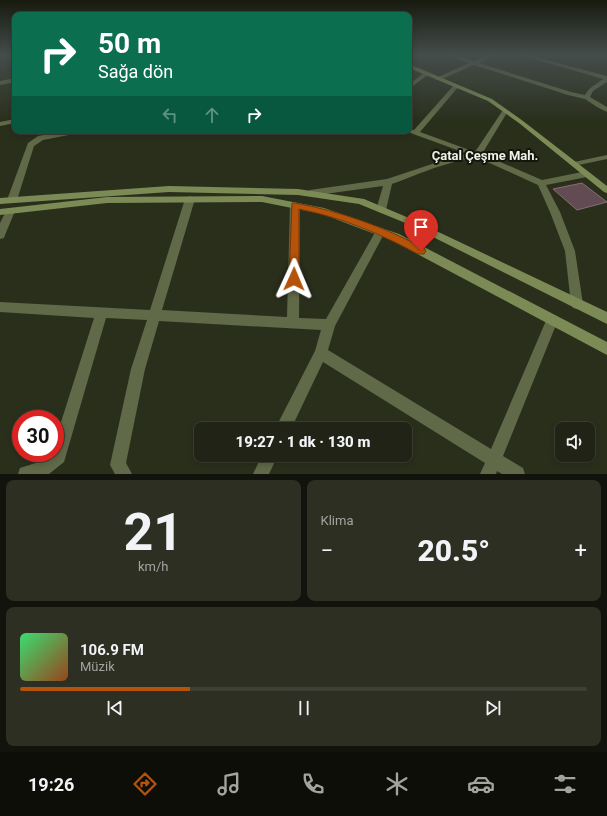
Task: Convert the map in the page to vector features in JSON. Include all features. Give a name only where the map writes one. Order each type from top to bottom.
[{"type":"street","points":[[412,85],[422,77]]},
{"type":"street","points":[[433,77],[490,100],[607,190]]},
{"type":"street","points":[[438,79],[442,77]]},
{"type":"street","points":[[518,77],[570,94],[587,97],[607,110]]},
{"type":"street","points":[[587,97],[591,90],[607,79]]},
{"type":"street","points":[[0,83],[12,81]]},
{"type":"street","points":[[456,86],[412,132],[476,155],[541,183],[587,174]]},
{"type":"street","points":[[310,193],[388,182],[459,158],[476,155],[506,111]]},
{"type":"street","points":[[0,124],[12,121]]},
{"type":"street","points":[[12,200],[30,145],[43,134]]},
{"type":"street","points":[[574,164],[607,157]]},
{"type":"street","points":[[381,210],[388,182]]},
{"type":"street","points":[[541,183],[556,212],[570,251],[577,304]]},
{"type":"street","points":[[0,201],[169,190],[310,193],[361,201],[406,220],[607,318]]},
{"type":"street","points":[[124,474],[118,465],[138,369],[190,199]]},
{"type":"street","points":[[0,235],[5,211],[107,200],[262,199],[295,205],[324,211],[395,237],[607,349]]},
{"type":"street","points":[[293,323],[295,205]]},
{"type":"street","points":[[286,422],[320,353],[329,325],[380,232]]},
{"type":"street","points":[[0,307],[329,325]]},
{"type":"street","points":[[26,474],[47,467],[58,456],[102,312]]},
{"type":"street","points":[[488,474],[552,320]]},
{"type":"street","points":[[320,353],[517,474]]},
{"type":"street","points":[[260,474],[266,462]]},
{"type":"building","points":[[582,183],[607,202],[577,210],[553,189]]},
{"type":"district","name":"Çatal Çeşme Mah.","points":[[485,155]]},
{"type":"route","points":[[294,279],[295,205],[324,211],[395,237],[421,251]]}]
